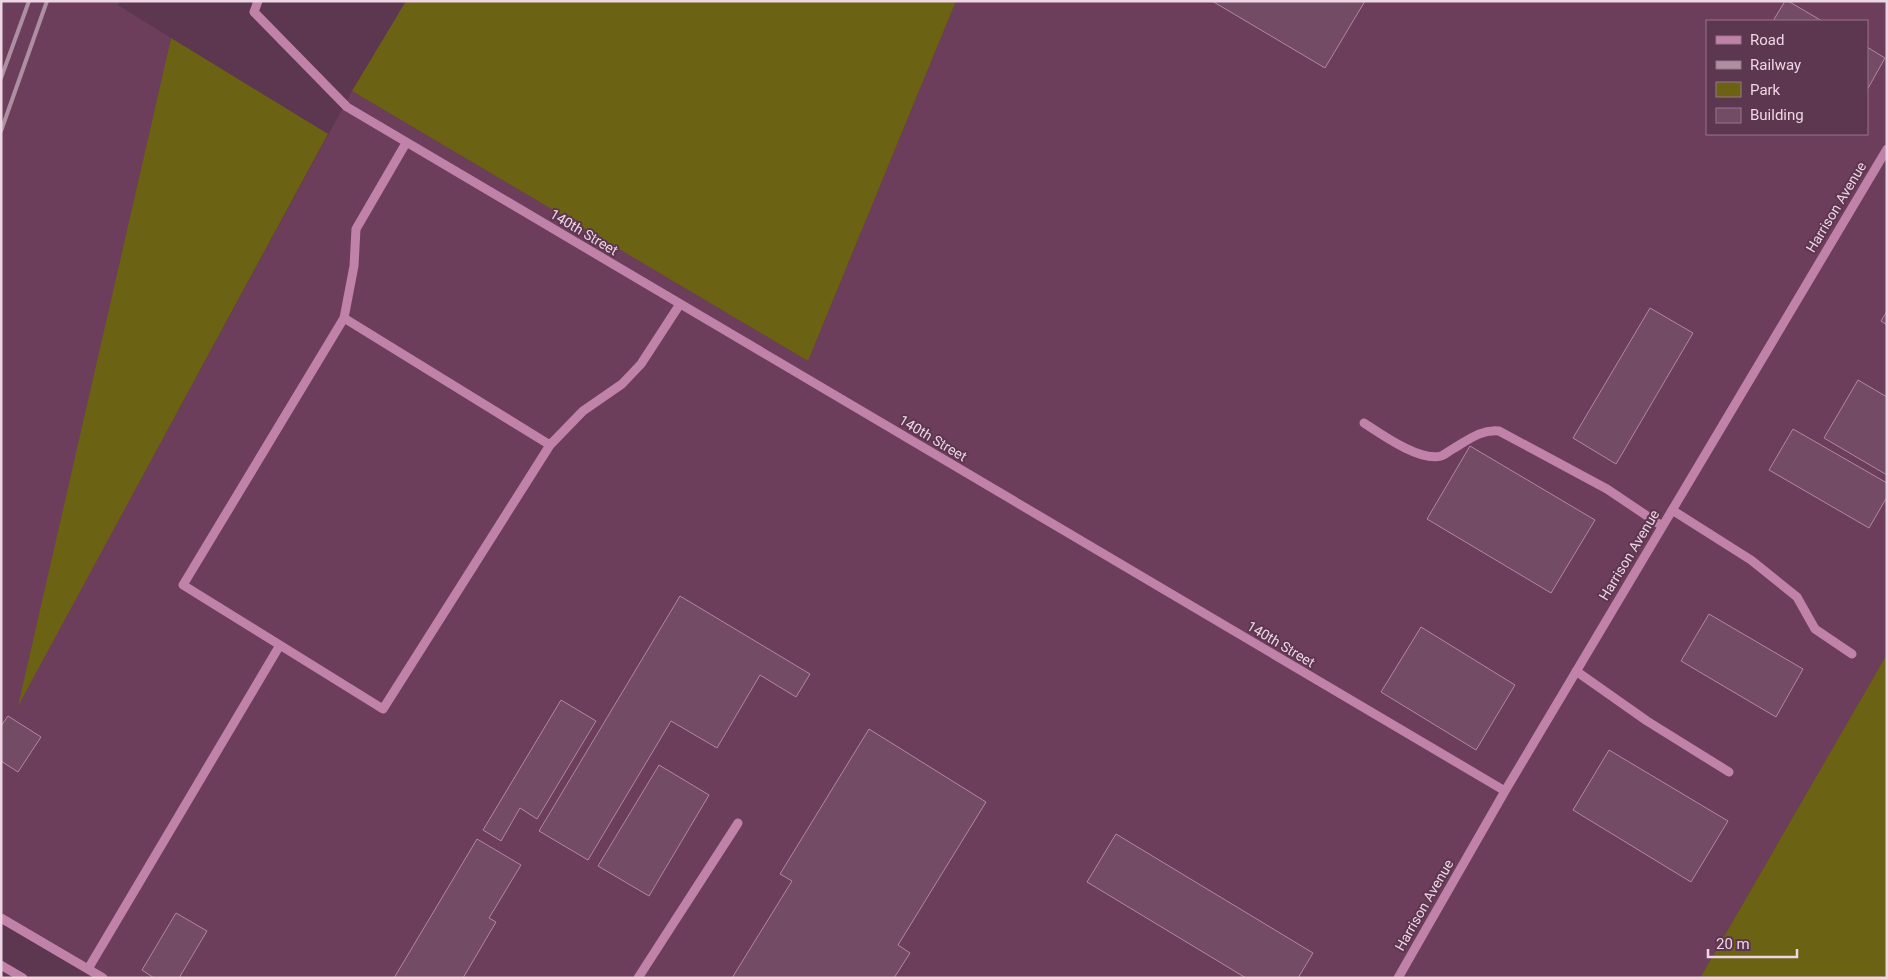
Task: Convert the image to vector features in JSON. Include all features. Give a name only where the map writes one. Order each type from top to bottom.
[{"type":"street","name":"140th Street","points":[[258,1],[254,12],[347,107],[1505,791]]},
{"type":"street","points":[[406,143],[356,229],[354,266],[344,318],[183,585],[383,709],[550,445],[583,411],[622,384],[641,364],[680,304]]},
{"type":"street","name":"Harrison Avenue","points":[[1398,978],[1505,791],[1887,149]]},
{"type":"street","points":[[344,318],[550,445]]},
{"type":"street","points":[[1364,423],[1392,441],[1424,456],[1440,456],[1479,433],[1489,430],[1499,431],[1607,489],[1662,526]]},
{"type":"street","points":[[1672,510],[1751,560],[1797,597],[1815,629],[1852,654]]},
{"type":"street","points":[[88,969],[280,645]]},
{"type":"street","points":[[1576,671],[1647,721],[1729,772]]},
{"type":"street","points":[[638,978],[738,823]]},
{"type":"street","points":[[1,918],[103,978]]},
{"type":"street","points":[[1,965],[23,978]]},
{"type":"shaded area","points":[[1,1],[120,1],[118,5],[171,38],[19,703],[352,91],[808,361],[956,1],[1887,1],[1887,654],[1700,978],[100,978],[1,920]]},
{"type":"green space","points":[[406,1],[956,1],[808,361],[352,91]]},
{"type":"green space","points":[[171,38],[328,134],[18,706]]},
{"type":"green space","points":[[1887,654],[1887,978],[1700,978]]},
{"type":"building","points":[[1212,1],[1365,1],[1325,68]]},
{"type":"building","points":[[1785,1],[1788,1],[1820,20],[1774,20]]},
{"type":"building","points":[[1868,48],[1885,58],[1868,88]]},
{"type":"building","points":[[1650,308],[1693,333],[1616,464],[1573,438]]},
{"type":"building","points":[[1887,311],[1887,325],[1881,321]]},
{"type":"building","points":[[1858,380],[1887,397],[1887,475],[1824,438]]},
{"type":"building","points":[[1793,429],[1887,483],[1887,497],[1869,528],[1769,470]]},
{"type":"building","points":[[1470,446],[1595,520],[1551,593],[1427,519]]},
{"type":"building","points":[[680,596],[810,674],[796,697],[760,675],[717,748],[671,721],[588,860],[539,831]]},
{"type":"building","points":[[1709,614],[1803,669],[1776,717],[1681,661]]},
{"type":"building","points":[[1421,627],[1515,685],[1476,750],[1381,692]]},
{"type":"building","points":[[561,700],[596,721],[537,819],[520,808],[501,841],[483,830]]},
{"type":"building","points":[[8,716],[41,737],[18,772],[1,761],[1,726]]},
{"type":"building","points":[[869,729],[986,802],[898,945],[910,953],[894,978],[732,978],[792,881],[780,874]]},
{"type":"building","points":[[1609,750],[1728,821],[1691,882],[1573,810]]},
{"type":"building","points":[[659,765],[709,795],[649,896],[598,866]]},
{"type":"building","points":[[1116,834],[1313,953],[1298,978],[1246,978],[1087,882]]},
{"type":"building","points":[[477,839],[521,865],[489,918],[496,922],[463,978],[394,978]]},
{"type":"building","points":[[176,913],[207,931],[179,978],[154,978],[142,970]]},
{"type":"railway","points":[[1,78],[29,1]]},
{"type":"railway","points":[[1,131],[47,1]]}]
